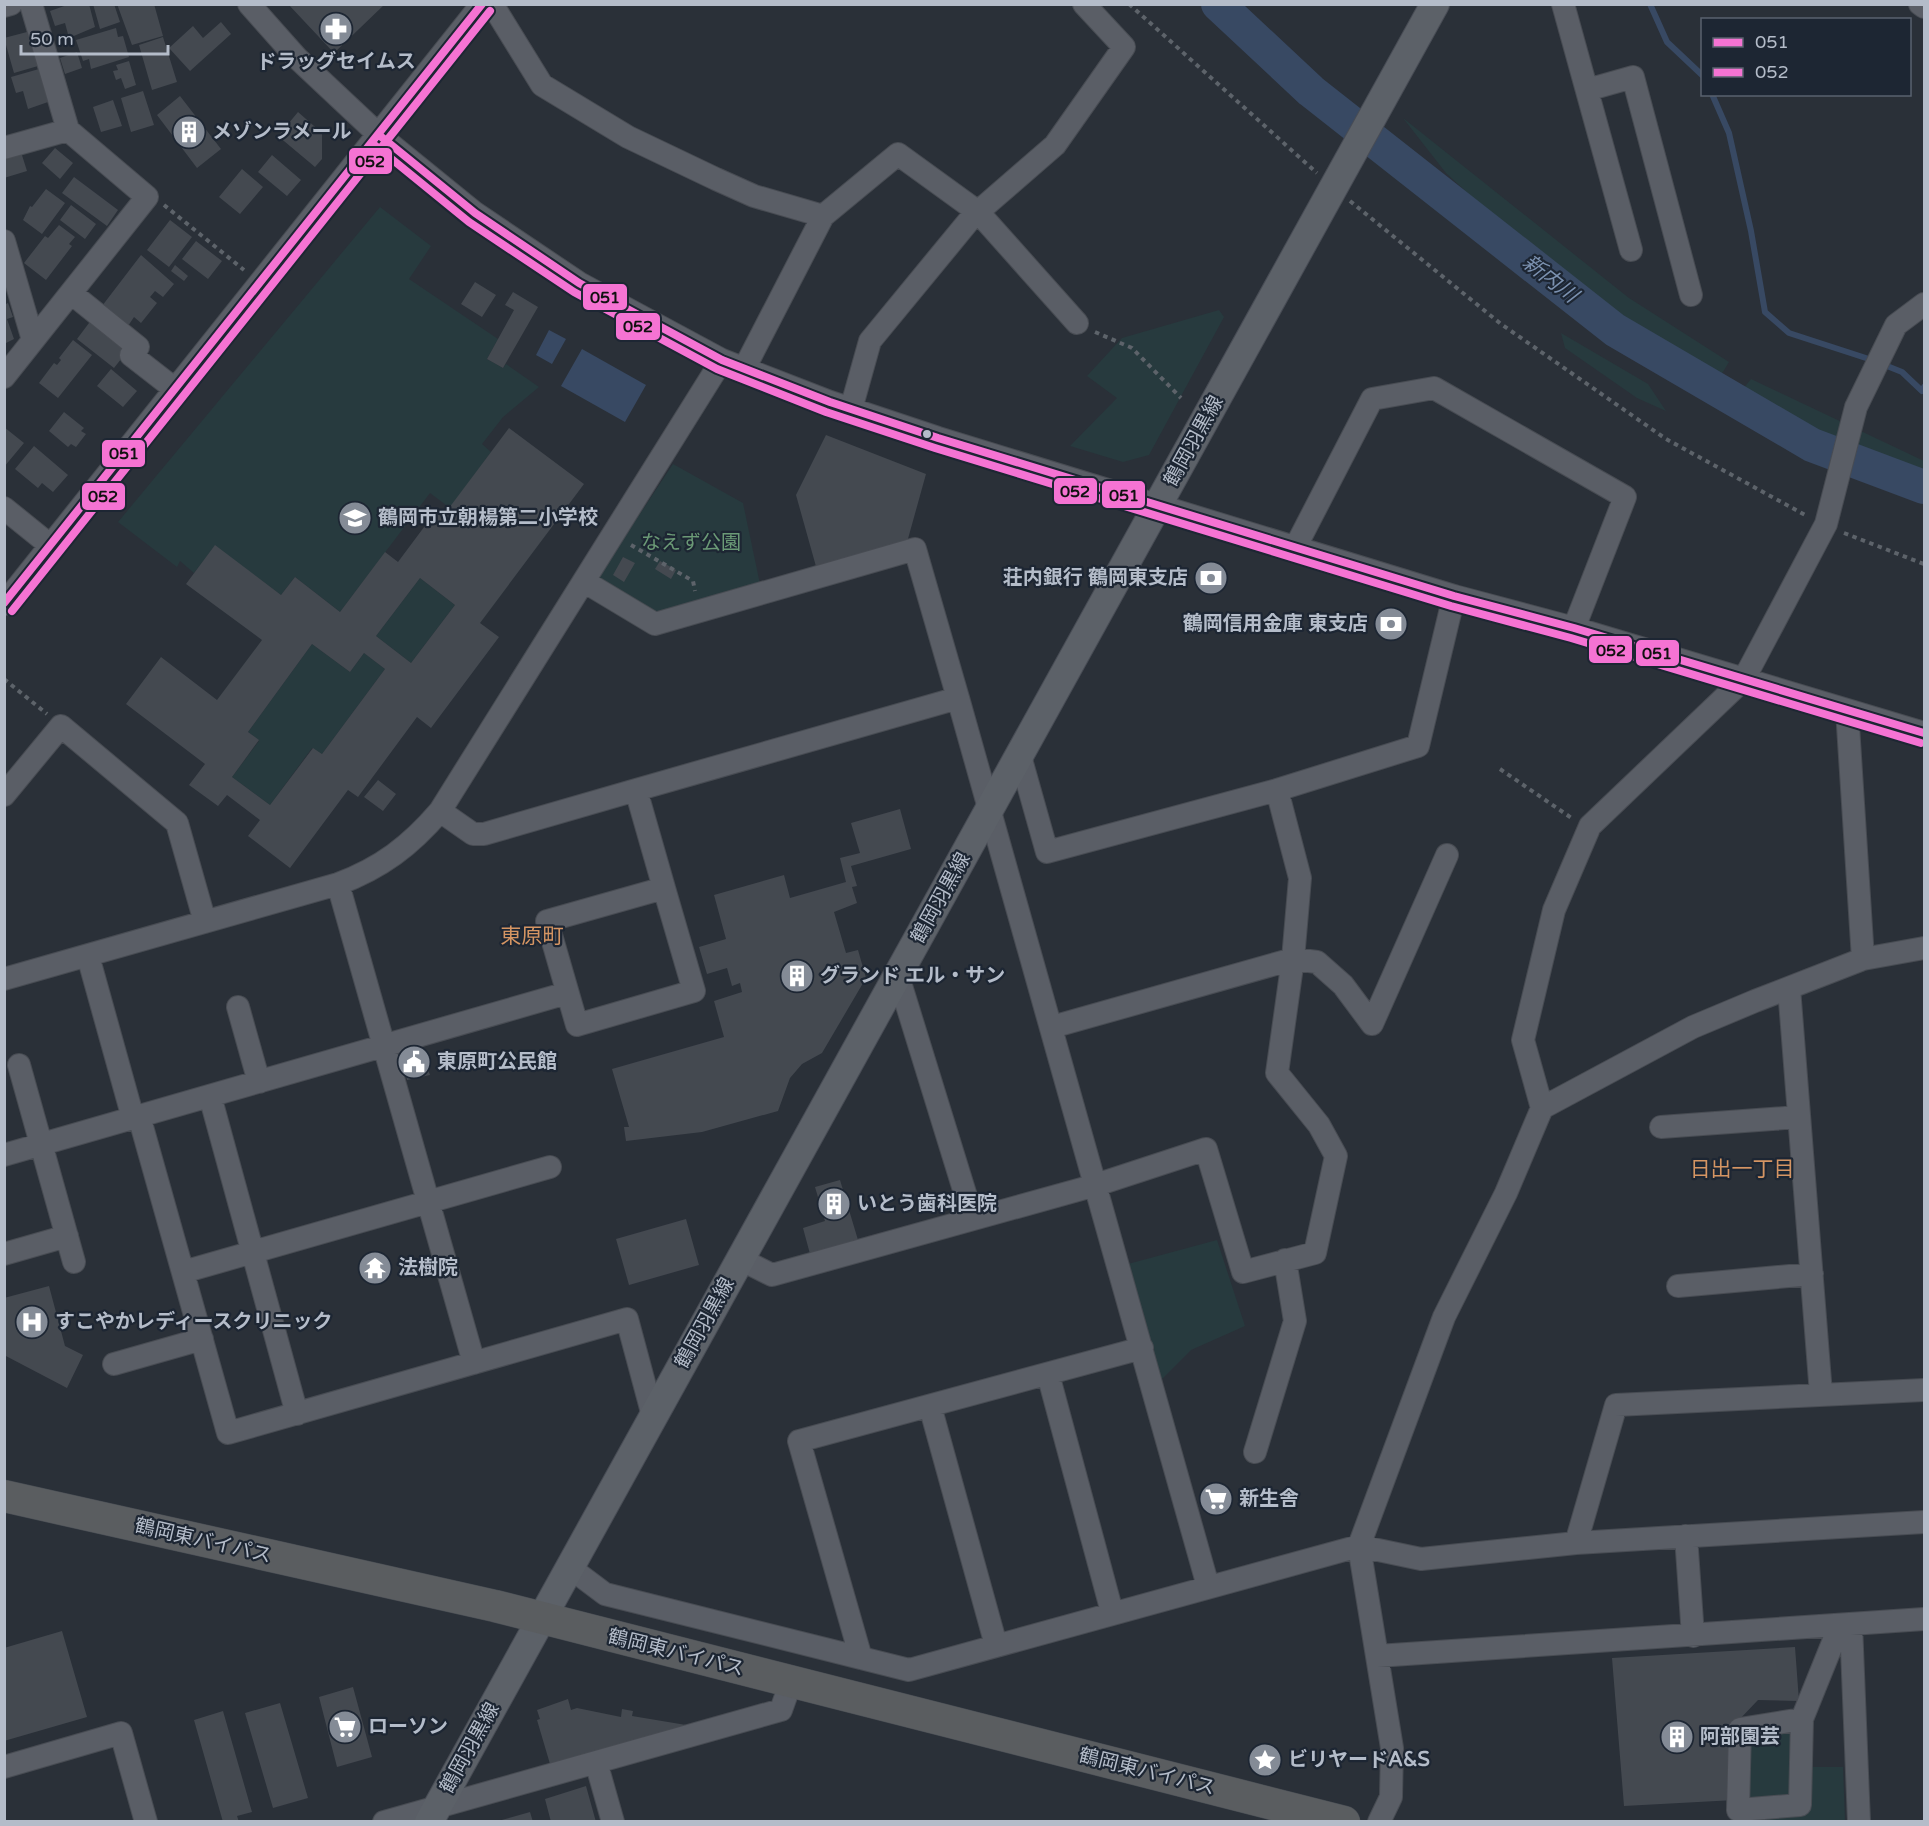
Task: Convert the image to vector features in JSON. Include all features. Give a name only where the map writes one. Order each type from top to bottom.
[{"type":"highway","name":"鶴岡東バイパス","points":[[4,1496],[495,1606],[1344,1821]]},
{"type":"main road","name":"鶴岡羽黒線","points":[[433,1814],[1435,4]]},
{"type":"street","points":[[4,6],[10,4]]},
{"type":"street","points":[[4,377],[147,196],[68,130],[31,4]]},
{"type":"street","points":[[249,4],[297,58],[379,135],[475,213],[579,283],[722,360],[851,409],[1454,596],[1574,628],[1924,733]]},
{"type":"street","points":[[4,604],[482,4]]},
{"type":"street","points":[[492,4],[542,85],[628,137],[716,179],[754,196],[823,216]]},
{"type":"street","points":[[851,409],[870,341],[978,212],[1055,145],[1125,47],[1084,4]]},
{"type":"street","points":[[1563,4],[1631,250]]},
{"type":"street","points":[[1920,4],[1924,7]]},
{"type":"street","points":[[1587,90],[1633,77],[1691,295]]},
{"type":"street","points":[[4,148],[68,130]]},
{"type":"street","points":[[744,369],[823,216],[898,154],[978,212],[1077,323]]},
{"type":"street","points":[[4,241],[33,340]]},
{"type":"street","points":[[71,293],[138,347],[131,355],[176,390]]},
{"type":"street","points":[[1542,1108],[1523,1040],[1554,910],[1588,830],[1744,679],[1826,525],[1856,407],[1896,325],[1924,304]]},
{"type":"street","points":[[4,979],[338,884],[366,874],[392,859],[417,838],[440,811],[722,360]]},
{"type":"street","points":[[1296,546],[1372,399],[1434,387],[1624,497],[1574,628]]},
{"type":"street","points":[[4,508],[51,546]]},
{"type":"street","points":[[585,582],[655,624],[915,549],[1052,1027],[1208,1586]]},
{"type":"street","points":[[1020,756],[1047,852],[1277,790],[1418,746],[1454,596]]},
{"type":"street","points":[[440,811],[473,834],[484,834],[958,698]]},
{"type":"street","points":[[1847,710],[1863,959]]},
{"type":"street","points":[[4,795],[61,726],[177,823],[205,922]]},
{"type":"street","points":[[636,790],[694,991],[576,1025],[547,921],[664,888]]},
{"type":"street","points":[[740,1259],[772,1275],[1096,1185],[1206,1149],[1243,1272],[1316,1253],[1336,1156],[1318,1125],[1277,1073],[1293,959],[1300,878],[1277,790]]},
{"type":"street","points":[[1052,1027],[1293,959],[1317,962],[1343,985],[1372,1024],[1447,855]]},
{"type":"street","points":[[338,884],[474,1363]]},
{"type":"street","points":[[1379,1821],[1391,1797],[1392,1748],[1359,1546],[1444,1317],[1506,1192],[1542,1108],[1693,1027],[1863,959],[1924,948]]},
{"type":"street","points":[[87,956],[183,1272],[228,1433],[627,1319],[653,1416]]},
{"type":"street","points":[[898,976],[973,1219]]},
{"type":"street","points":[[1789,988],[1821,1394]]},
{"type":"street","points":[[4,1155],[567,993]]},
{"type":"street","points":[[238,1007],[259,1082]]},
{"type":"street","points":[[19,1065],[74,1262]]},
{"type":"street","points":[[210,1096],[297,1414]]},
{"type":"street","points":[[1661,1127],[1799,1117]]},
{"type":"street","points":[[183,1272],[550,1167]]},
{"type":"street","points":[[4,1254],[67,1236]]},
{"type":"street","points":[[1255,1452],[1295,1321],[1285,1260]]},
{"type":"street","points":[[1678,1286],[1812,1274]]},
{"type":"street","points":[[114,1364],[202,1339]]},
{"type":"street","points":[[861,1658],[799,1442],[1142,1348]]},
{"type":"street","points":[[1048,1374],[1112,1612]]},
{"type":"street","points":[[1576,1543],[1616,1406],[1924,1390]]},
{"type":"street","points":[[930,1406],[996,1645]]},
{"type":"street","points":[[569,1567],[605,1594],[909,1670],[1112,1612],[1359,1546],[1421,1559],[1576,1543],[1924,1522]]},
{"type":"street","points":[[1686,1536],[1693,1635]]},
{"type":"street","points":[[1377,1656],[1924,1619]]},
{"type":"street","points":[[1802,1719],[1740,1729],[1738,1810],[1800,1804],[1802,1719],[1846,1624]]},
{"type":"street","points":[[1846,1624],[1859,1821]]},
{"type":"street","points":[[384,1821],[433,1814],[596,1762],[781,1710],[791,1682]]},
{"type":"street","points":[[4,1767],[121,1733],[146,1821]]},
{"type":"street","points":[[596,1762],[613,1821]]},
{"type":"path","points":[[1129,4],[1335,185],[1502,324],[1666,439],[1826,525],[1924,564]]},
{"type":"path","points":[[158,200],[245,270]]},
{"type":"path","points":[[1077,323],[1132,348],[1181,398]]},
{"type":"path","points":[[625,542],[693,581],[699,611]]},
{"type":"path","points":[[4,679],[61,726]]},
{"type":"path","points":[[1500,769],[1588,830]]},
{"type":"green space","points":[[1403,118],[1629,298],[1729,362],[1718,380],[1613,319],[1540,260],[1446,173]]},
{"type":"green space","points":[[380,207],[431,246],[409,279],[498,339],[487,359],[503,368],[506,364],[539,387],[503,417],[482,444],[491,452],[450,508],[430,493],[340,612],[295,577],[281,595],[215,546],[194,573],[180,561],[177,567],[118,522]]},
{"type":"green space","points":[[1219,310],[1224,317],[1149,455],[1123,462],[1070,446],[1117,398],[1087,376],[1122,338]]},
{"type":"green space","points":[[1561,333],[1648,384],[1666,411],[1637,398],[1565,348]]},
{"type":"green space","points":[[1751,379],[1924,461],[1924,478],[1797,431],[1739,394]]},
{"type":"green space","name":"なえず公園","points":[[673,464],[743,503],[760,584],[653,614],[596,580]]},
{"type":"green space","points":[[420,578],[455,605],[411,663],[376,636]]},
{"type":"green space","points":[[312,644],[350,672],[364,653],[385,669],[322,754],[312,748],[270,805],[232,777],[259,741],[248,732]]},
{"type":"green space","points":[[1217,1240],[1245,1326],[1191,1350],[1161,1380],[1128,1264]]},
{"type":"green space","points":[[1796,1729],[1795,1801],[1743,1805],[1745,1734]]},
{"type":"green space","points":[[1812,1767],[1843,1767],[1845,1821],[1763,1822],[1762,1818],[1803,1815]]},
{"type":"water","points":[[549,330],[566,339],[552,364],[536,355]]},
{"type":"water","points":[[582,349],[646,385],[625,422],[561,386]]},
{"type":"building","points":[[70,4],[89,4],[95,27],[69,38],[65,23],[55,26],[50,11]]},
{"type":"building","points":[[93,4],[114,4],[120,22],[100,29]]},
{"type":"building","points":[[117,4],[154,4],[163,36],[132,45]]},
{"type":"building","name":"ドラッグセイムス","points":[[288,4],[385,4],[334,53]]},
{"type":"building","points":[[221,22],[231,34],[190,71],[169,48],[193,26],[203,38]]},
{"type":"building","points":[[116,28],[118,37],[123,36],[129,57],[91,69],[89,59],[83,61],[76,40]]},
{"type":"building","points":[[27,32],[38,66],[14,73],[4,38]]},
{"type":"building","points":[[163,37],[177,82],[152,90],[139,45]]},
{"type":"building","points":[[77,52],[82,68],[65,74],[60,58]]},
{"type":"building","points":[[129,61],[136,85],[125,89],[121,78],[116,80],[113,71],[118,70],[116,65]]},
{"type":"building","points":[[39,69],[48,102],[28,109],[23,91],[16,93],[11,77]]},
{"type":"building","points":[[143,91],[154,125],[131,132],[121,98]]},
{"type":"building","name":"メゾンラメール","points":[[180,96],[221,149],[197,168],[157,115]]},
{"type":"building","points":[[113,100],[122,126],[101,132],[93,107]]},
{"type":"building","points":[[298,112],[322,133],[322,159],[315,167],[278,136]]},
{"type":"building","points":[[55,148],[73,163],[60,179],[42,163]]},
{"type":"building","points":[[21,152],[27,171],[4,178],[4,157]]},
{"type":"building","points":[[272,155],[301,180],[287,196],[258,172]]},
{"type":"building","points":[[242,169],[263,187],[240,214],[219,197]]},
{"type":"building","points":[[74,177],[118,210],[107,226],[62,193]]},
{"type":"building","points":[[46,189],[65,203],[42,234],[23,220],[30,206],[32,207]]},
{"type":"building","points":[[71,205],[96,224],[85,239],[60,220]]},
{"type":"building","points":[[170,220],[192,237],[169,267],[147,250]]},
{"type":"building","points":[[59,225],[75,237],[69,244],[72,246],[46,280],[24,263],[45,236],[48,238]]},
{"type":"building","points":[[196,241],[222,261],[208,279],[182,259]]},
{"type":"building","points":[[141,255],[174,284],[163,297],[155,291],[150,297],[157,303],[141,323],[134,317],[128,326],[102,306]]},
{"type":"building","points":[[175,265],[188,276],[184,281],[171,271]]},
{"type":"building","points":[[475,282],[496,295],[482,317],[461,304]]},
{"type":"building","points":[[513,292],[538,307],[503,368],[487,359],[514,310],[505,305]]},
{"type":"building","points":[[8,303],[13,317],[7,319],[14,339],[4,344],[4,305]]},
{"type":"building","points":[[92,319],[129,349],[114,368],[77,339]]},
{"type":"building","points":[[73,340],[92,355],[58,398],[39,383],[54,363],[57,365],[61,360],[59,358]]},
{"type":"building","points":[[111,369],[137,391],[123,407],[97,386]]},
{"type":"building","points":[[64,412],[84,428],[81,431],[86,434],[76,447],[71,444],[68,447],[49,431]]},
{"type":"building","points":[[4,427],[24,443],[4,467]]},
{"type":"building","points":[[509,428],[584,484],[480,623],[499,637],[431,728],[417,717],[358,797],[348,790],[290,868],[248,836],[260,820],[227,795],[218,806],[189,785],[205,764],[126,704],[161,657],[217,700],[262,640],[186,584],[215,545],[281,595],[295,577],[340,612],[385,552],[398,562],[436,511],[443,516]],"holes":[[[420,578],[455,605],[411,663],[376,636]],[[312,644],[350,672],[364,653],[385,669],[322,754],[313,748],[270,805],[232,777],[259,740],[248,732]]]},
{"type":"building","points":[[826,435],[926,474],[906,546],[817,570],[796,495]]},
{"type":"building","points":[[34,446],[68,475],[53,492],[42,483],[38,488],[15,469]]},
{"type":"building","points":[[623,557],[635,563],[624,582],[613,575]]},
{"type":"building","points":[[660,561],[676,570],[671,579],[655,569]]},
{"type":"building","points":[[378,780],[396,794],[383,811],[364,797]]},
{"type":"building","name":"グランド エル・サン","points":[[900,809],[911,849],[851,866],[857,886],[852,887],[857,903],[834,912],[846,953],[858,950],[866,978],[822,1053],[802,1064],[790,1078],[778,1111],[702,1132],[626,1141],[624,1127],[629,1127],[612,1069],[724,1037],[714,1001],[742,992],[740,983],[732,986],[727,968],[707,974],[699,947],[726,939],[714,895],[784,875],[790,898],[846,882],[840,858],[860,853],[851,823]]},
{"type":"building","name":"東原町公民館","points":[[419,1044],[430,1075],[407,1080],[401,1049]]},
{"type":"building","name":"いとう歯科医院","points":[[840,1180],[858,1240],[810,1254],[803,1228],[825,1221],[815,1187]]},
{"type":"building","points":[[686,1219],[699,1265],[629,1285],[616,1239]]},
{"type":"building","name":"すこやかレディースクリニック","points":[[49,1286],[65,1346],[83,1355],[67,1388],[4,1355],[4,1298]]},
{"type":"building","points":[[62,1631],[87,1717],[4,1741],[4,1648]]},
{"type":"building","name":"阿部園芸","points":[[1795,1647],[1799,1701],[1758,1700],[1737,1722],[1735,1800],[1624,1806],[1612,1658]]},
{"type":"building","name":"ローソン","points":[[353,1687],[372,1757],[337,1767],[319,1697]]},
{"type":"building","points":[[568,1699],[571,1710],[577,1708],[621,1717],[622,1709],[633,1711],[632,1716],[686,1725],[550,1764],[537,1720],[540,1719],[537,1710]]},
{"type":"building","points":[[280,1703],[308,1798],[273,1808],[245,1713]]},
{"type":"building","points":[[223,1711],[252,1812],[237,1816],[239,1822],[223,1822],[194,1720]]},
{"type":"building","points":[[586,1786],[596,1822],[551,1822],[545,1799]]},
{"type":"building","points":[[530,1812],[533,1822],[498,1822],[498,1821]]},
{"type":"waterway","name":"新内川","points":[[1218,4],[1311,91],[1615,330],[1812,445],[1924,487]]},
{"type":"waterway","points":[[1650,4],[1667,42],[1701,74]]},
{"type":"waterway","points":[[1713,96],[1729,133],[1751,231],[1765,312],[1789,333],[1872,360]]},
{"type":"waterway","points":[[1882,364],[1902,372],[1922,391],[1924,387]]},
{"type":"transit line","name":"051","points":[[4,603],[482,4]]},
{"type":"transit line","name":"052","points":[[12,611],[490,11]]},
{"type":"transit line","name":"051","points":[[379,135],[475,213],[579,283],[722,360],[830,402],[938,438],[1454,596],[1574,628],[1924,733]]},
{"type":"transit line","name":"052","points":[[372,143],[469,222],[574,292],[717,369],[826,412],[935,448],[1451,606],[1571,638],[1921,743]]},
{"type":"place","name":"ドラッグセイムス","points":[[336,29]]},
{"type":"place","name":"メゾンラメール","points":[[189,132]]},
{"type":"place","name":"鶴岡市立朝楊第二小学校","points":[[355,518]]},
{"type":"place","name":"荘内銀行 鶴岡東支店","points":[[1211,578]]},
{"type":"place","name":"鶴岡信用金庫 東支店","points":[[1391,624]]},
{"type":"place","name":"グランド エル・サン","points":[[797,976]]},
{"type":"place","name":"東原町公民館","points":[[414,1062]]},
{"type":"place","name":"いとう歯科医院","points":[[834,1204]]},
{"type":"place","name":"法樹院","points":[[375,1268]]},
{"type":"place","name":"すこやかレディースクリニック","points":[[32,1322]]},
{"type":"place","name":"新生舎","points":[[1216,1499]]},
{"type":"place","name":"ローソン","points":[[345,1727]]},
{"type":"place","name":"阿部園芸","points":[[1677,1737]]},
{"type":"place","name":"ビリヤードA&S","points":[[1265,1760]]},
{"type":"district","name":"東原町","points":[[532,936]]},
{"type":"district","name":"日出一丁目","points":[[1742,1169]]}]
